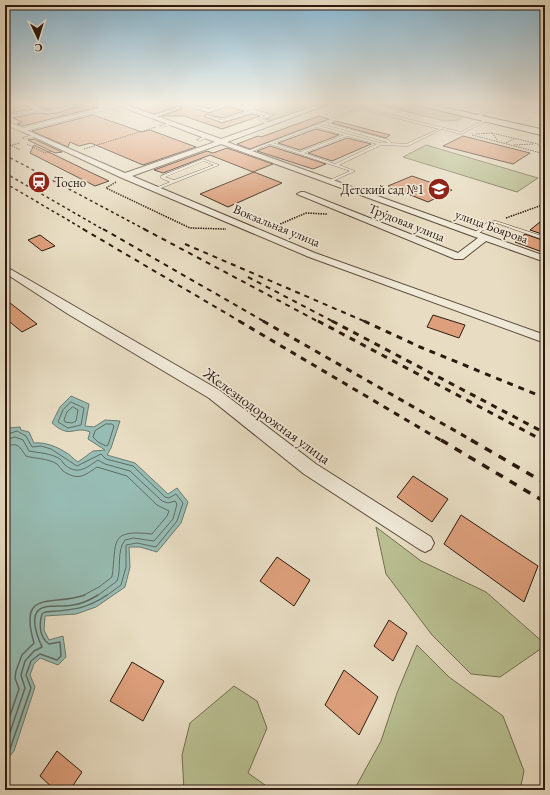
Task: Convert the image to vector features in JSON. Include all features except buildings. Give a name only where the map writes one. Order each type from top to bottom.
[{"type":"street","name":"Вокзальная улица","points":[[42,140],[155,190],[312,255],[545,339]]},
{"type":"street","name":"улица Боярова","points":[[215,140],[545,259]]},
{"type":"street","points":[[124,176],[225,140]]},
{"type":"street","name":"Трудовая улица","points":[[331,181],[301,194],[459,257],[485,237]]},
{"type":"street","name":"Железнодорожная улица","points":[[5,269],[72,311],[214,394],[310,469],[425,543]]},
{"type":"lane","points":[[247,152],[278,140]]},
{"type":"lane","points":[[301,153],[333,140]]},
{"type":"lane","points":[[365,140],[380,144],[407,145],[417,140]]},
{"type":"lane","points":[[385,140],[391,144]]},
{"type":"lane","points":[[270,143],[353,171],[331,181]]},
{"type":"lane","points":[[336,165],[380,144]]},
{"type":"lane","points":[[155,190],[217,165],[204,160],[162,177],[174,182]]},
{"type":"lane","points":[[476,233],[490,223],[496,222],[545,238]]},
{"type":"path","points":[[5,147],[12,146],[20,140]]},
{"type":"path","points":[[68,152],[112,140]]},
{"type":"path","points":[[494,140],[545,154],[538,144],[522,140]]},
{"type":"path","points":[[5,142],[20,150]]},
{"type":"path","points":[[512,145],[538,144]]},
{"type":"path","points":[[496,222],[545,204]]},
{"type":"green space","points":[[426,145],[538,178],[517,192],[403,157]]},
{"type":"green space","points":[[376,527],[421,561],[486,592],[545,644],[545,646],[500,677],[471,674],[432,635],[386,574]]},
{"type":"green space","points":[[417,645],[449,677],[503,716],[524,771],[520,790],[354,790],[381,741],[397,693]]},
{"type":"green space","points":[[234,686],[257,701],[267,728],[248,773],[272,790],[184,790],[182,755],[190,723]]},
{"type":"water","points":[[71,396],[89,404],[85,426],[94,427],[105,420],[120,421],[111,448],[107,455],[135,463],[168,494],[177,488],[188,502],[181,523],[157,552],[140,547],[129,547],[130,567],[125,587],[96,607],[76,614],[45,616],[44,630],[49,640],[63,636],[66,657],[58,665],[40,658],[34,664],[30,675],[35,687],[14,751],[5,762],[5,433],[9,428],[20,427],[21,430],[29,432],[34,443],[46,444],[58,448],[78,462],[93,451],[105,450],[88,439],[90,432],[85,430],[64,431],[52,423],[60,407]]},
{"type":"railway","points":[[5,155],[146,230]]},
{"type":"railway","points":[[5,173],[104,230]]},
{"type":"railway","points":[[5,183],[85,230]]},
{"type":"railway","points":[[83,229],[241,322]]},
{"type":"railway","points":[[103,229],[265,322]]},
{"type":"railway","points":[[144,229],[319,322]]},
{"type":"railway","points":[[185,244],[366,322]]},
{"type":"railway","points":[[248,277],[334,322]]},
{"type":"railway","points":[[239,321],[442,441]]},
{"type":"railway","points":[[263,321],[473,441]]},
{"type":"railway","points":[[318,321],[544,441]]},
{"type":"railway","points":[[332,321],[545,433]]},
{"type":"railway","points":[[364,321],[420,347],[545,398]]},
{"type":"railway","points":[[441,440],[545,502]]},
{"type":"railway","points":[[471,440],[545,483]]},
{"type":"place","name":"Тосно","points":[[39,182]]},
{"type":"place","name":"Детский сад №1","points":[[439,189]]}]
